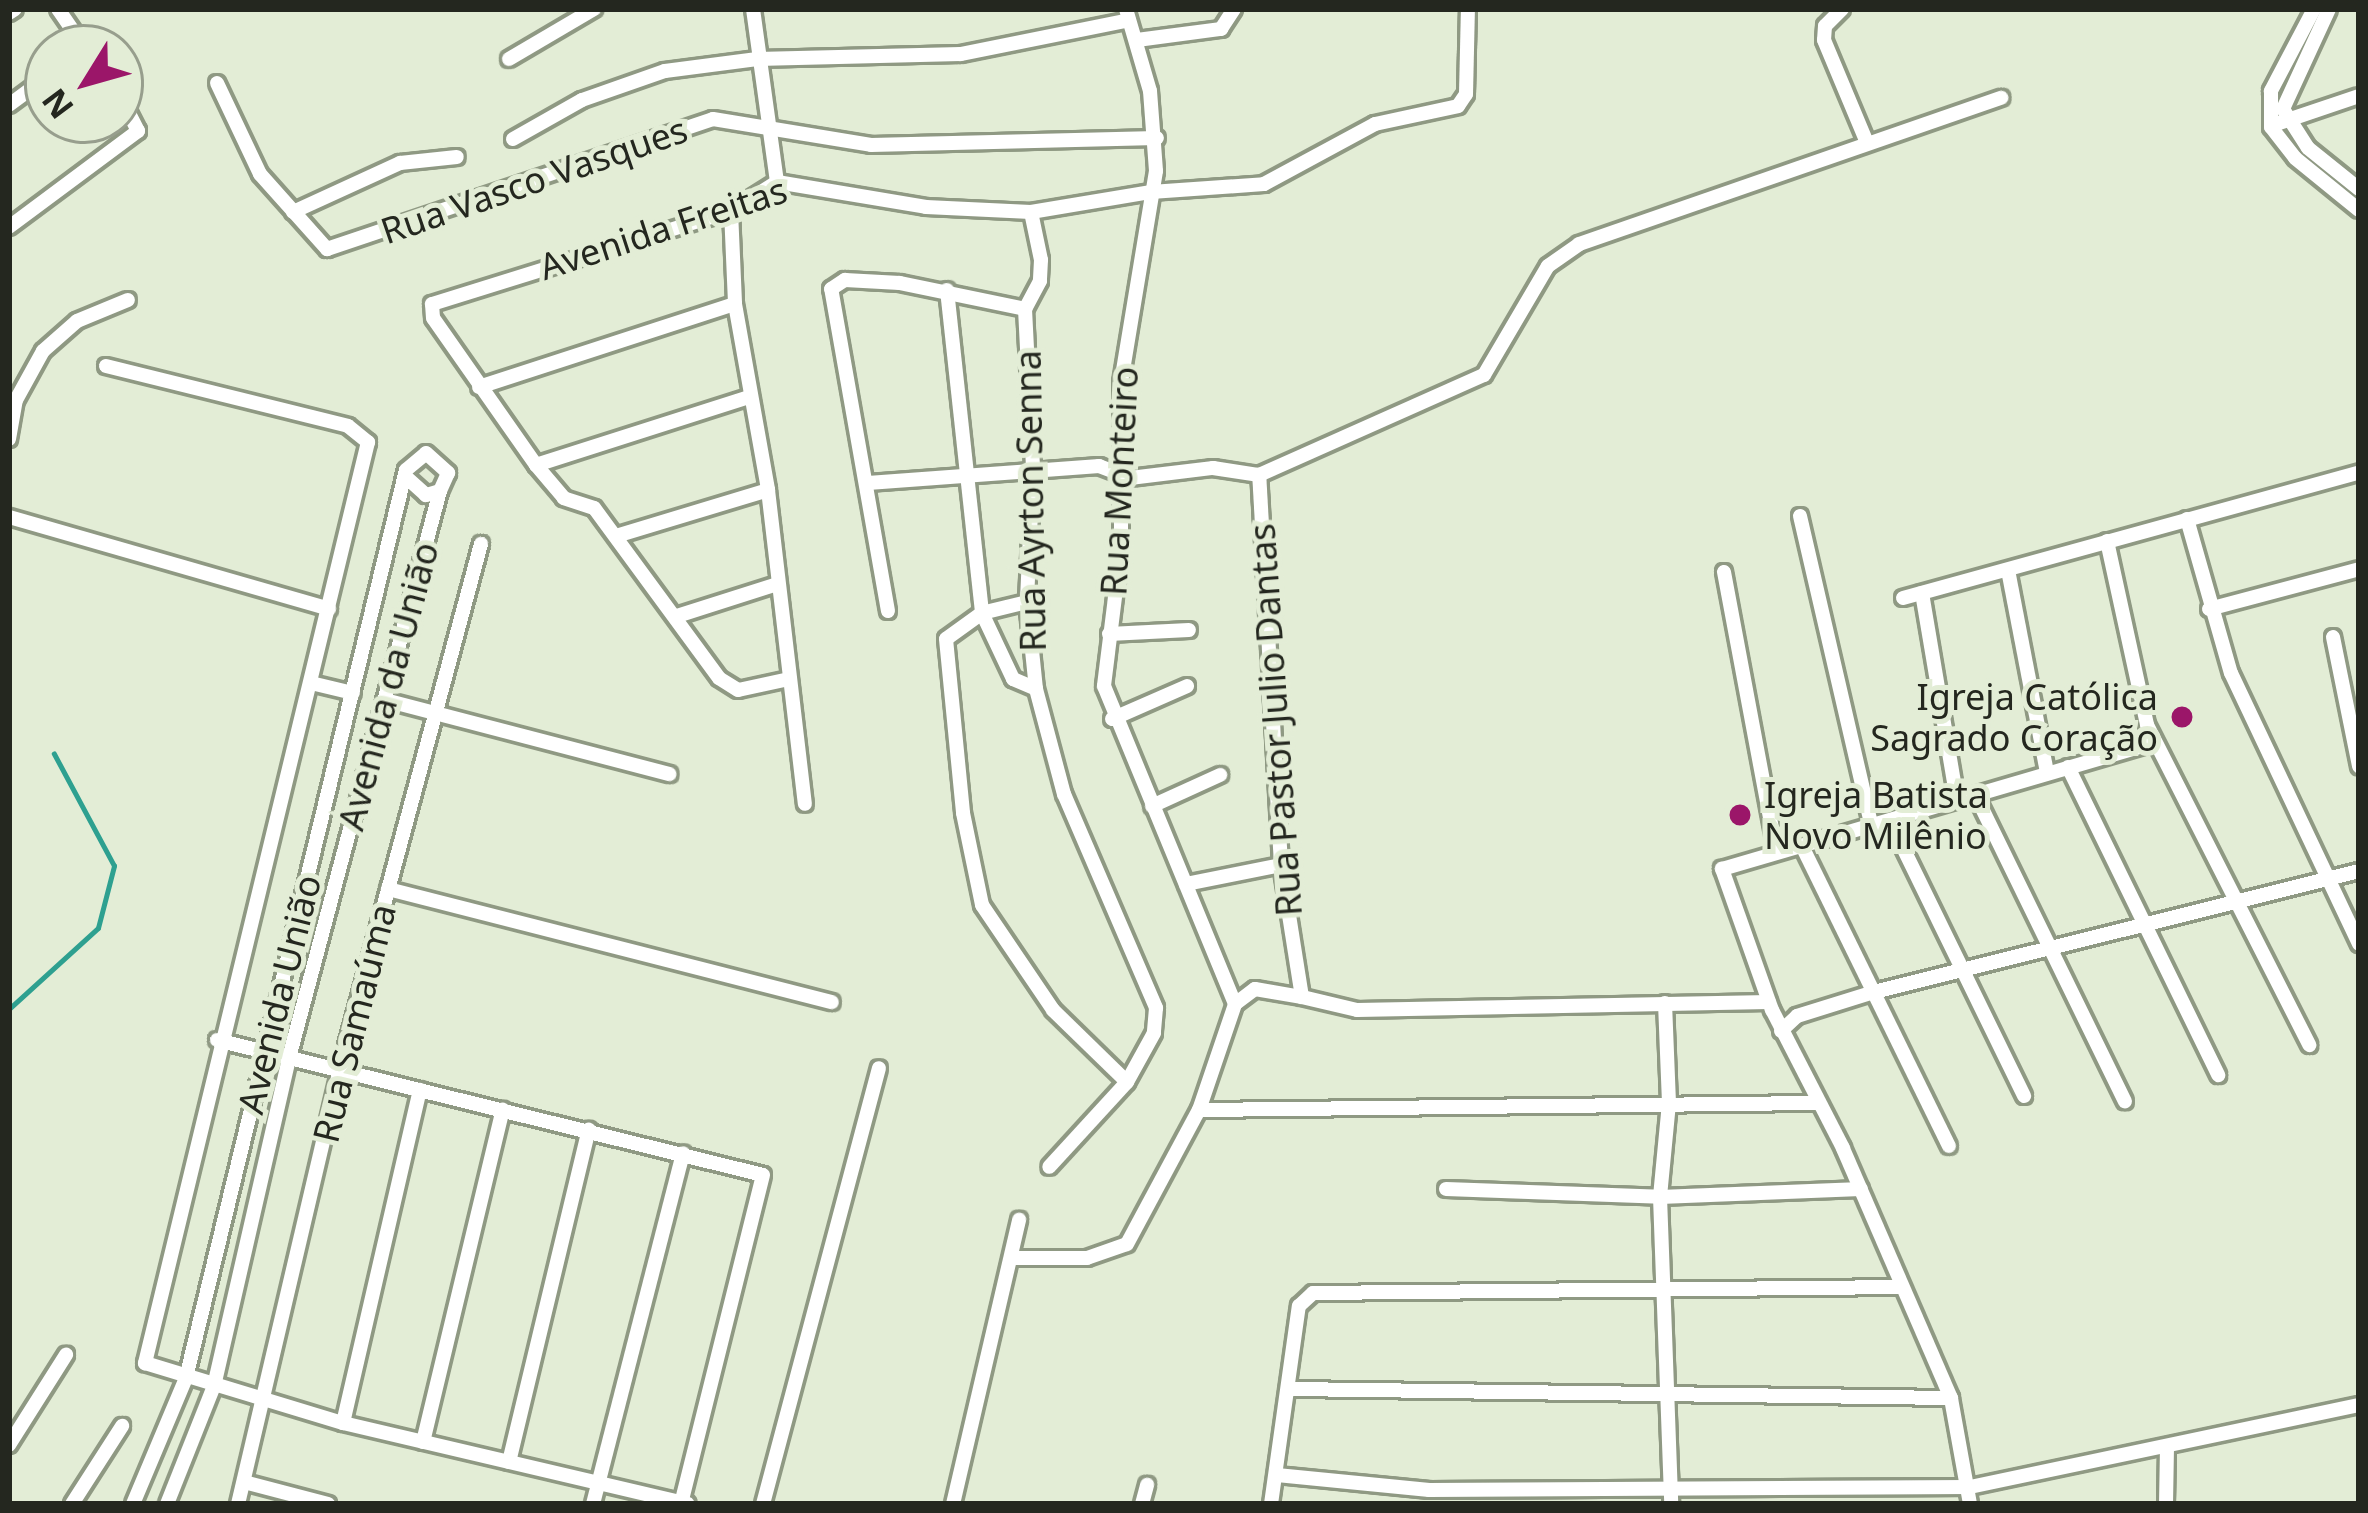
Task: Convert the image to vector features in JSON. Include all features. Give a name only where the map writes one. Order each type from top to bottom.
[{"type":"street","points":[[508,59],[594,9]]},
{"type":"street","points":[[753,9],[762,110],[776,134],[777,182]]},
{"type":"street","points":[[1137,40],[1221,29],[1234,9]]},
{"type":"street","name":"Avenida Freitas","points":[[479,387],[429,310],[438,300],[731,211],[777,182],[926,207],[1031,212],[1151,192],[1240,190],[1375,124],[1455,108],[1466,94],[1468,9]]},
{"type":"street","points":[[1842,9],[1825,26],[1824,40],[1867,142]]},
{"type":"street","points":[[2314,9],[2271,92],[2270,127],[2295,158],[2359,210]]},
{"type":"street","points":[[2329,9],[2286,91],[2286,119],[2308,148],[2359,189]]},
{"type":"street","points":[[513,139],[628,81],[757,59],[961,54],[1128,14]]},
{"type":"street","name":"Rua Monteiro","points":[[1128,14],[1157,138],[1123,363],[1121,549],[1104,686],[1112,719],[1235,1004]]},
{"type":"street","name":"Rua Vasco Vasques","points":[[217,83],[260,174],[316,243],[335,249],[684,125],[737,121],[776,134],[996,146],[1157,138]]},
{"type":"street","points":[[2270,127],[2359,96]]},
{"type":"street","name":"Rua Pastor Julio Dantas","points":[[1302,997],[1281,865],[1259,475],[1484,375],[1559,255],[2001,98]]},
{"type":"street","points":[[9,227],[123,144]]},
{"type":"street","points":[[293,212],[400,163],[457,157]]},
{"type":"street","points":[[731,211],[735,304],[768,490],[805,804]]},
{"type":"street","name":"Rua Ayrton Senna","points":[[1031,212],[1040,280],[1025,309],[1033,468],[1027,602],[1036,689],[1064,794],[1156,1008],[1154,1033],[1127,1082],[1049,1167]]},
{"type":"street","points":[[888,611],[831,290],[845,280],[946,290],[1025,309]]},
{"type":"street","points":[[946,290],[982,613],[1013,679],[1036,689]]},
{"type":"street","points":[[9,439],[10,418],[26,379],[56,337],[128,300]]},
{"type":"street","points":[[735,304],[479,387],[564,499],[594,508],[728,686],[789,679]]},
{"type":"street","points":[[106,366],[348,426],[368,440],[311,683],[218,1040],[144,1361],[186,1378],[344,1423],[684,1503],[764,1192],[760,1173],[218,1040]]},
{"type":"street","points":[[536,465],[749,397]]},
{"type":"street","name":"Avenida da União","points":[[167,1504],[214,1386],[289,1058],[448,473],[432,453],[413,458],[406,477],[419,494],[440,491]]},
{"type":"street","points":[[868,483],[1099,466],[1120,474],[1213,468],[1259,475]]},
{"type":"street","points":[[1903,598],[2359,472]]},
{"type":"street","name":"Avenida União","points":[[134,1504],[186,1378],[406,477]]},
{"type":"street","points":[[616,536],[768,490]]},
{"type":"street","points":[[1800,516],[1872,828]]},
{"type":"street","points":[[2186,519],[2209,609],[2324,880],[2359,944]]},
{"type":"street","points":[[10,524],[329,609]]},
{"type":"street","points":[[2107,541],[2131,669],[2156,742],[2309,1046]]},
{"type":"street","name":"Rua Samaúma","points":[[238,1504],[340,1072],[481,544]]},
{"type":"street","points":[[2209,609],[2359,569]]},
{"type":"street","points":[[2008,570],[2047,772]]},
{"type":"street","points":[[1724,572],[1776,849]]},
{"type":"street","points":[[677,616],[777,584]]},
{"type":"street","points":[[1922,593],[1958,799]]},
{"type":"street","points":[[1027,602],[982,613],[946,639],[963,813],[982,905],[1053,1010],[1127,1082]]},
{"type":"street","points":[[1109,634],[1189,630]]},
{"type":"street","points":[[2333,637],[2359,766]]},
{"type":"street","name":"Avenida da União","points":[[311,683],[353,693]]},
{"type":"street","points":[[1112,719],[1187,686]]},
{"type":"street","points":[[385,700],[670,774]]},
{"type":"street","points":[[1970,1504],[1951,1398],[1861,1189],[1770,1006],[1722,873],[1732,861],[1872,828],[2156,742]]},
{"type":"street","points":[[2068,767],[2218,1075]]},
{"type":"street","points":[[1152,806],[1220,775]]},
{"type":"street","points":[[1975,794],[2125,1102]]},
{"type":"street","points":[[1890,821],[2024,1096]]},
{"type":"street","points":[[1802,846],[1949,1146]]},
{"type":"street","points":[[1186,884],[1281,865]]},
{"type":"street","points":[[1781,1031],[1797,1016],[1874,992],[2359,871]]},
{"type":"street","points":[[388,889],[832,1002]]},
{"type":"street","points":[[1016,1258],[1087,1258],[1126,1244],[1199,1110],[1235,1004],[1255,989],[1357,1010],[1665,1003],[1770,1006],[1797,1016]]},
{"type":"street","points":[[1665,1003],[1669,1103],[1660,1197],[1662,1293],[1672,1392],[1672,1497]]},
{"type":"street","points":[[764,1504],[879,1068]]},
{"type":"street","points":[[344,1423],[420,1090]]},
{"type":"street","points":[[1199,1110],[1818,1103]]},
{"type":"street","points":[[423,1442],[503,1109]]},
{"type":"street","points":[[509,1462],[589,1129]]},
{"type":"street","points":[[592,1504],[683,1154]]},
{"type":"street","points":[[1446,1189],[1660,1197],[1861,1189]]},
{"type":"street","points":[[953,1504],[1016,1258],[1019,1220]]},
{"type":"street","points":[[1271,1504],[1301,1300],[1313,1293],[1902,1287]]},
{"type":"street","points":[[9,1445],[67,1355]]},
{"type":"street","points":[[1290,1389],[1951,1398]]},
{"type":"street","points":[[1277,1475],[1429,1490],[1672,1497],[1970,1487],[2359,1405]]},
{"type":"street","points":[[72,1504],[122,1426]]},
{"type":"street","points":[[2166,1504],[2167,1446]]},
{"type":"street","points":[[244,1482],[328,1504]]},
{"type":"street","points":[[1142,1504],[1147,1485]]},
{"type":"waterway","points":[[9,1009],[98,928],[114,866],[54,754]]},
{"type":"place","name":"Igreja Católica Sagrado Coração","points":[[2182,717]]},
{"type":"place","name":"Igreja Batista Novo Milênio","points":[[1740,815]]}]
